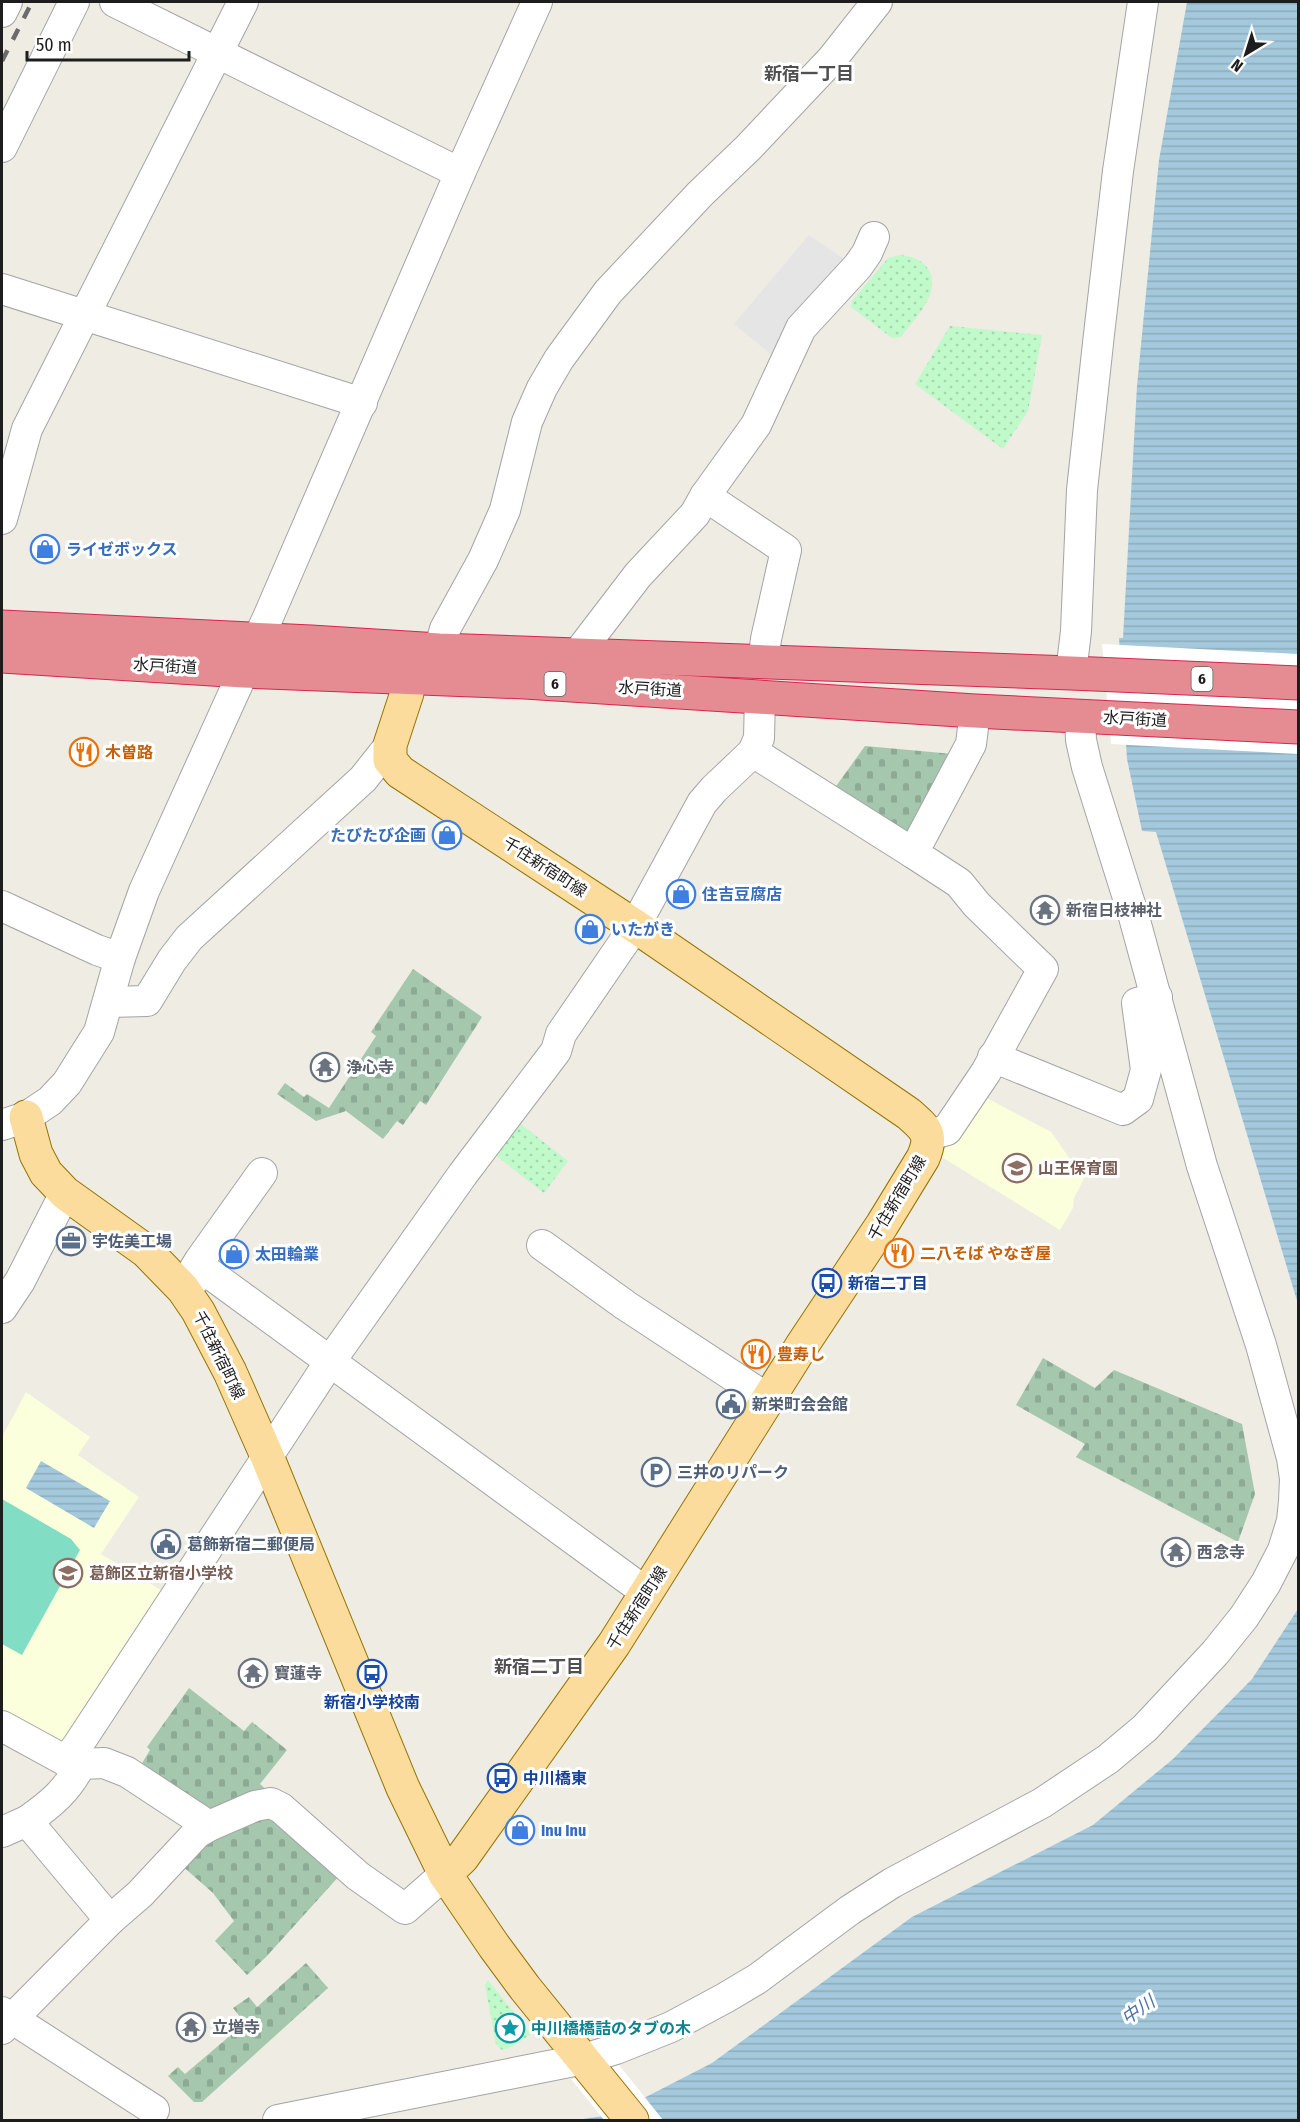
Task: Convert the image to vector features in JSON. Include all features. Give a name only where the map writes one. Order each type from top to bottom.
[{"type":"highway","name":"水戸街道","points":[[2,627],[439,650],[1071,673],[1299,684]]},
{"type":"highway","name":"水戸街道","points":[[2,656],[244,671],[525,682],[975,711],[1299,727]]},
{"type":"main road","points":[[390,745],[407,693],[408,677]]},
{"type":"main road","name":"千住新宿町線","points":[[390,745],[390,760],[399,772],[635,926],[909,1114],[923,1126],[929,1135],[928,1147],[923,1158],[882,1225],[768,1398],[647,1593],[561,1720],[462,1857],[445,1874]]},
{"type":"main road","name":"千住新宿町線","points":[[14,1121],[46,1173],[65,1193],[146,1251],[183,1289],[211,1332],[267,1456],[403,1788],[445,1874],[494,1946],[632,2121]]},
{"type":"street","points":[[2,12],[7,2]]},
{"type":"street","points":[[2,147],[74,2]]},
{"type":"street","points":[[115,2],[460,173]]},
{"type":"street","points":[[2,519],[27,429],[243,2]]},
{"type":"street","points":[[14,1121],[50,1101],[67,1083],[99,1032],[120,957],[163,846],[258,640],[460,173],[537,2]]},
{"type":"street","points":[[439,650],[445,629],[483,560],[505,510],[526,422],[559,359],[608,292],[832,59],[877,2]]},
{"type":"street","points":[[1071,673],[1076,630],[1082,490],[1118,171],[1143,2]]},
{"type":"street","points":[[576,656],[638,575],[663,546],[691,521],[705,496],[756,425],[801,328],[858,266],[874,237]]},
{"type":"street","points":[[2,289],[362,403]]},
{"type":"street","points":[[705,496],[786,550],[766,639],[763,663]]},
{"type":"street","points":[[110,1920],[14,1827],[56,1800],[74,1777],[74,1762],[78,1745],[267,1456],[329,1363],[463,1174],[556,1050],[561,1034],[635,926],[702,803],[753,752],[759,738],[760,696]]},
{"type":"street","points":[[913,853],[971,744],[975,711]]},
{"type":"street","points":[[279,2121],[589,2066],[616,2049],[671,2027],[725,1998],[757,1979],[850,1910],[892,1883],[1042,1803],[1090,1771],[1145,1728],[1179,1694],[1244,1617],[1266,1583],[1283,1550],[1292,1521],[1295,1479],[1292,1458],[1261,1345],[1202,1166],[1134,917],[1087,766],[1081,740],[1094,717]]},
{"type":"street","points":[[109,1002],[147,1001],[172,960],[189,938],[363,779],[390,745]]},
{"type":"street","points":[[753,752],[958,883],[1042,969],[986,1072],[947,1130],[929,1135]]},
{"type":"street","points":[[2,906],[97,950],[120,957]]},
{"type":"street","points":[[993,1058],[1122,1110],[1138,1099],[1146,1070],[1137,1003],[1157,997]]},
{"type":"street","points":[[183,1289],[200,1260],[262,1173]]},
{"type":"street","points":[[2,1308],[20,1281],[65,1193]]},
{"type":"street","points":[[542,1245],[625,1305],[768,1398]]},
{"type":"street","points":[[183,1289],[201,1274],[209,1273],[329,1363],[647,1593]]},
{"type":"street","points":[[2,1726],[74,1762],[104,1763],[127,1773],[209,1826]]},
{"type":"street","points":[[154,2110],[5,2020],[140,1894],[197,1833],[255,1806],[271,1803],[281,1808],[358,1876],[405,1909],[445,1874]]},
{"type":"shaded area","points":[[809,235],[847,261],[772,355],[734,324]]},
{"type":"shaded area","name":"山王保育園","points":[[981,1095],[1051,1132],[1084,1179],[1074,1198],[1073,1208],[1060,1230],[940,1156]]},
{"type":"shaded area","name":"葛飾区立新宿小学校","points":[[26,1392],[90,1437],[78,1455],[139,1497],[101,1554],[166,1593],[68,1740],[56,1745],[2,1716],[2,1437]]},
{"type":"green space","points":[[899,255],[922,263],[932,278],[932,287],[925,305],[913,322],[901,337],[892,338],[851,307],[852,301],[888,258]]},
{"type":"green space","points":[[950,326],[1042,335],[1028,411],[1003,449],[915,384]]},
{"type":"green space","points":[[865,746],[953,754],[907,833],[834,789]]},
{"type":"green space","points":[[413,969],[482,1017],[426,1105],[420,1101],[403,1125],[397,1121],[383,1139],[346,1111],[316,1121],[277,1094],[285,1083],[304,1097],[307,1094],[329,1108],[376,1036],[371,1032]]},
{"type":"green space","points":[[518,1122],[568,1161],[544,1193],[494,1154]]},
{"type":"green space","points":[[1043,1358],[1095,1388],[1114,1370],[1242,1424],[1255,1494],[1238,1542],[1076,1457],[1085,1444],[1016,1405]]},
{"type":"green space","points":[[2,1499],[71,1539],[80,1550],[22,1655],[2,1644]]},
{"type":"green space","points":[[189,1688],[244,1731],[252,1722],[287,1750],[260,1784],[270,1793],[209,1817],[138,1770],[150,1750],[147,1747]]},
{"type":"green space","points":[[274,1812],[341,1874],[247,1975],[215,1941],[234,1921],[213,1893],[180,1864],[195,1846]]},
{"type":"green space","points":[[306,1963],[328,1988],[202,2102],[194,2102],[168,2076],[178,2067],[185,2074],[245,2023],[233,2008],[249,1997],[257,2007]]},
{"type":"green space","points":[[488,1980],[530,2033],[509,2048],[502,2050],[496,2044],[485,1985]]},
{"type":"water","points":[[1187,2],[1298,2],[1298,1304],[1156,832],[1142,831],[1127,759],[1119,638],[1123,638],[1137,386],[1159,160]]},
{"type":"water","points":[[41,1461],[110,1501],[94,1528],[26,1488]]},
{"type":"water","name":"中川","points":[[1298,1609],[1298,2120],[576,2120],[611,2115],[712,2063],[912,1917],[1093,1825],[1173,1759],[1252,1679]]},
{"type":"pier","points":[[1102,644],[1298,654],[1298,754],[1111,744]]},
{"type":"pier","points":[[619,2065],[663,2120],[604,2120],[571,2079]]},
{"type":"railway","points":[[2,61],[32,2]]},
{"type":"place","name":"ライゼボックス","points":[[45,549]]},
{"type":"place","name":"木曽路","points":[[84,752]]},
{"type":"place","name":"たびたび企画","points":[[447,835]]},
{"type":"place","name":"住吉豆腐店","points":[[681,894]]},
{"type":"place","name":"新宿日枝神社","points":[[1045,910]]},
{"type":"place","name":"いたがき","points":[[590,929]]},
{"type":"place","name":"浄心寺","points":[[325,1067]]},
{"type":"place","name":"山王保育園","points":[[1017,1168]]},
{"type":"place","name":"宇佐美工場","points":[[71,1241]]},
{"type":"place","name":"二八そば やなぎ屋","points":[[899,1253]]},
{"type":"place","name":"太田輪業","points":[[234,1254]]},
{"type":"place","name":"新宿二丁目","points":[[827,1283]]},
{"type":"place","name":"豊寿し","points":[[756,1354]]},
{"type":"place","name":"新栄町会会館","points":[[731,1404]]},
{"type":"place","name":"三井のリパーク","points":[[656,1472]]},
{"type":"place","name":"葛飾新宿二郵便局","points":[[166,1544]]},
{"type":"place","name":"西念寺","points":[[1176,1552]]},
{"type":"place","name":"葛飾区立新宿小学校","points":[[68,1573]]},
{"type":"place","name":"寶蓮寺","points":[[253,1673]]},
{"type":"place","name":"新宿小学校南","points":[[372,1674]]},
{"type":"place","name":"中川橋東","points":[[502,1778]]},
{"type":"place","name":"Inu Inu","points":[[520,1830]]},
{"type":"place","name":"立増寺","points":[[191,2027]]},
{"type":"place","name":"中川橋橋詰のタブの木","points":[[510,2028]]},
{"type":"district","name":"新宿一丁目","points":[[809,74]]},
{"type":"district","name":"新宿二丁目","points":[[539,1667]]}]
